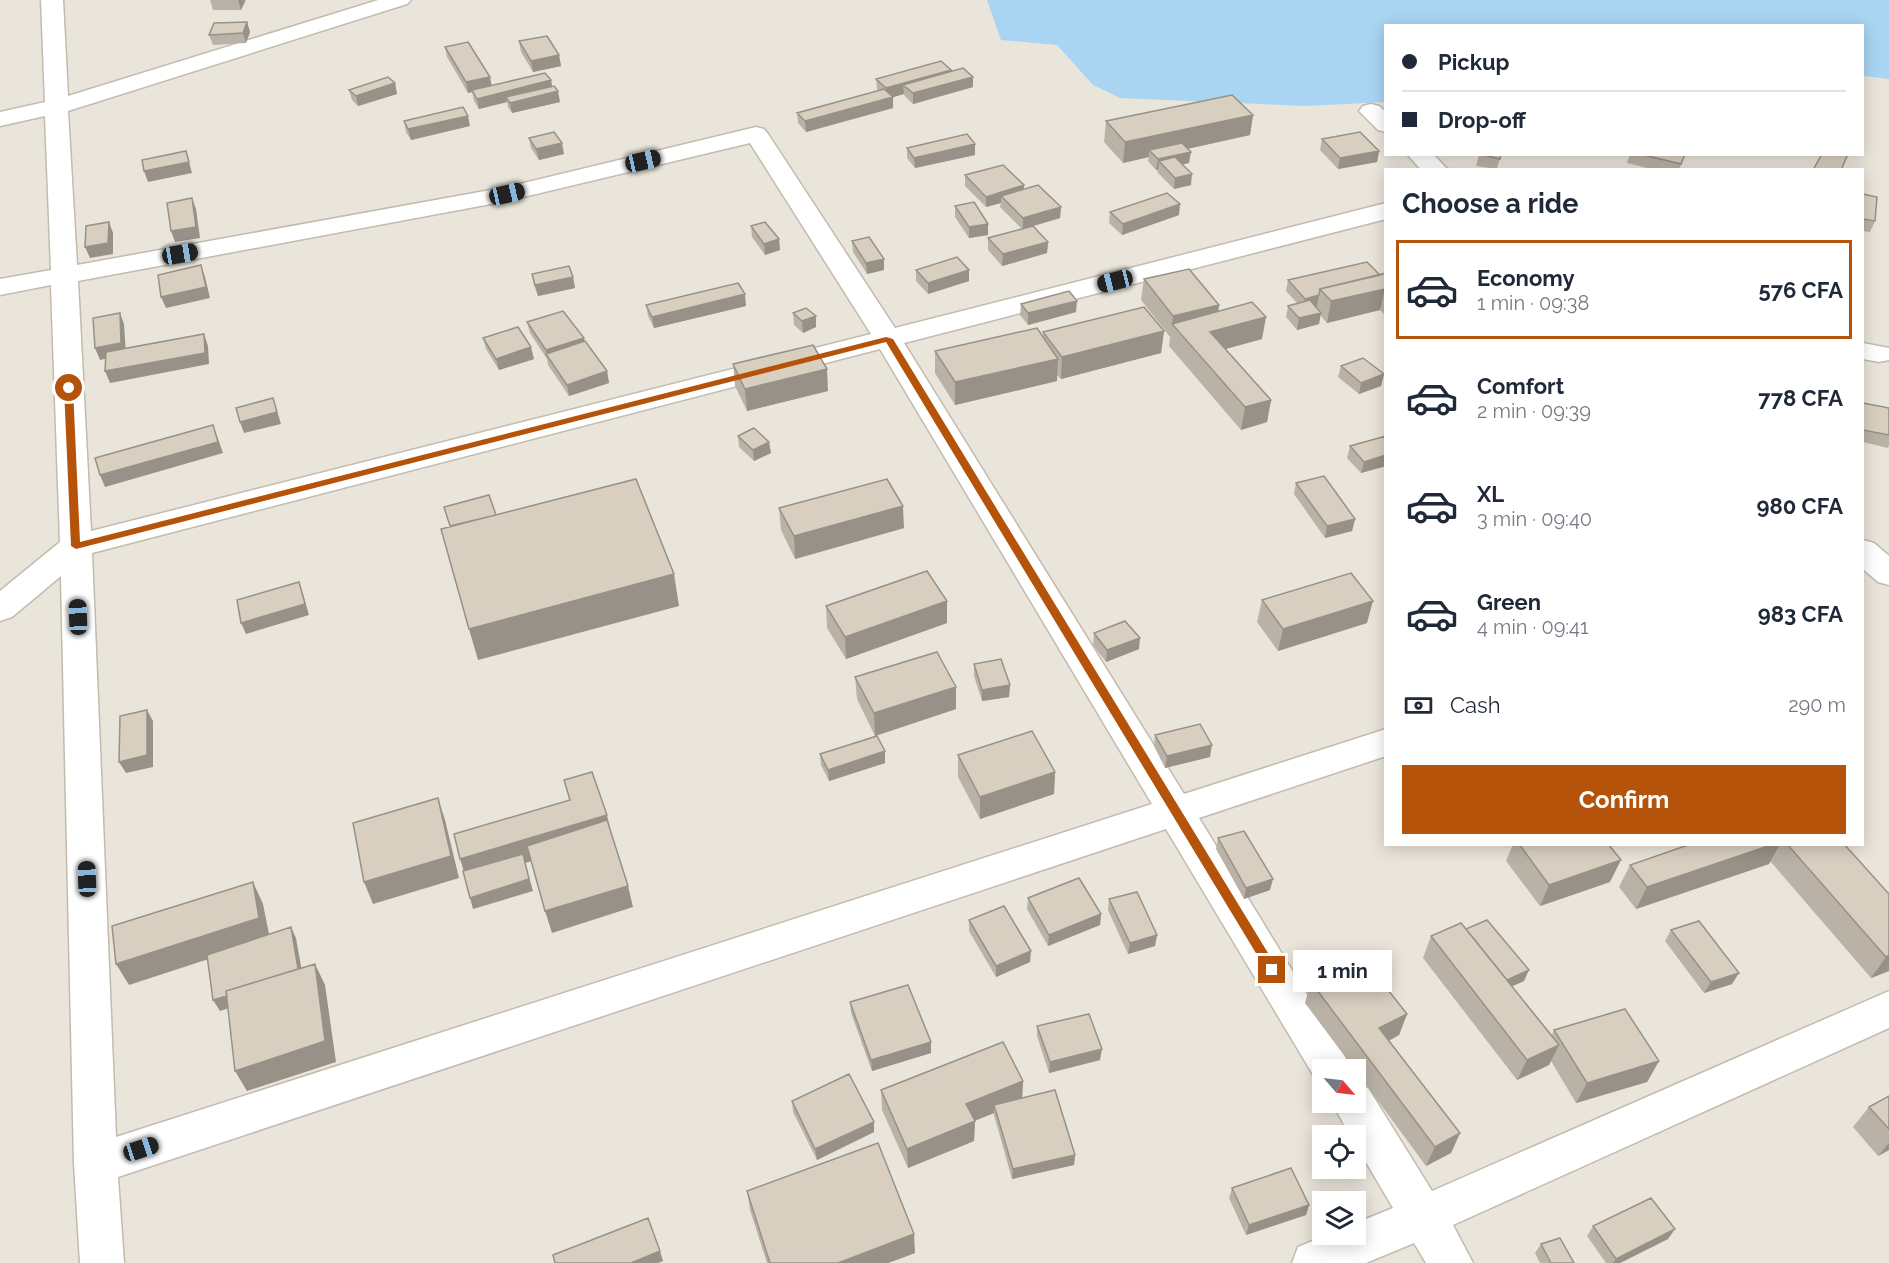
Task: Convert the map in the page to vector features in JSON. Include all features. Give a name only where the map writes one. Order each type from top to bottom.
[{"type":"street","points":[[52,0],[76,546],[96,1164],[102,1263]]},
{"type":"street","points":[[0,119],[56,107],[400,0]]},
{"type":"street","points":[[0,287],[507,194],[756,134],[888,339],[1326,1059]]},
{"type":"street","points":[[1421,156],[1434,168]]},
{"type":"street","points":[[0,609],[76,546],[1384,212]]},
{"type":"street","points":[[1864,552],[1889,576],[1864,586]]},
{"type":"street","points":[[96,1164],[1384,743]]},
{"type":"street","points":[[1314,1263],[1423,1217],[1889,1009]]},
{"type":"street","points":[[1360,1113],[1451,1263]]},
{"type":"shaded area","points":[[0,0],[1889,0],[1889,1263],[0,1263]]},
{"type":"water","points":[[987,0],[1889,0],[1889,79],[1864,76],[1864,24],[1384,24],[1384,102],[1304,106],[1120,98],[1093,85],[1057,45],[1001,40]]},
{"type":"building","points":[[247,22],[243,33],[209,35],[214,23]]},
{"type":"building","points":[[547,36],[559,55],[531,61],[519,41]]},
{"type":"building","points":[[468,42],[490,77],[466,82],[445,47]]},
{"type":"building","points":[[941,61],[951,70],[886,88],[876,79]]},
{"type":"building","points":[[963,68],[973,77],[913,93],[903,85]]},
{"type":"building","points":[[545,73],[551,80],[477,99],[472,90]]},
{"type":"building","points":[[388,77],[395,83],[356,96],[349,90]]},
{"type":"building","points":[[554,86],[558,91],[510,103],[506,97]]},
{"type":"building","points":[[884,89],[893,97],[805,121],[797,113]]},
{"type":"building","points":[[1232,95],[1253,115],[1125,142],[1106,121]]},
{"type":"building","points":[[463,107],[468,116],[408,129],[404,121]]},
{"type":"building","points":[[554,132],[562,143],[536,149],[529,138]]},
{"type":"building","points":[[1360,132],[1379,151],[1340,158],[1322,139]]},
{"type":"building","points":[[967,134],[975,144],[914,158],[907,148]]},
{"type":"building","points":[[1182,143],[1191,152],[1158,159],[1149,150]]},
{"type":"building","points":[[186,151],[189,162],[144,171],[142,160]]},
{"type":"building","points":[[1648,156],[1684,156],[1681,164]]},
{"type":"building","points":[[1821,156],[1847,156],[1842,168],[1814,168]]},
{"type":"building","points":[[1175,157],[1192,174],[1175,178],[1159,161]]},
{"type":"building","points":[[1003,165],[1024,185],[986,197],[965,175]]},
{"type":"building","points":[[1038,185],[1061,207],[1023,218],[1001,196]]},
{"type":"building","points":[[1167,193],[1180,204],[1123,224],[1110,212]]},
{"type":"building","points":[[1864,194],[1877,197],[1875,221],[1864,219]]},
{"type":"building","points":[[192,198],[196,227],[171,231],[167,203]]},
{"type":"building","points":[[974,202],[988,224],[969,227],[955,206]]},
{"type":"building","points":[[109,222],[108,243],[85,247],[86,226]]},
{"type":"building","points":[[765,222],[779,239],[764,244],[751,226]]},
{"type":"building","points":[[1033,226],[1048,242],[1003,254],[988,238]]},
{"type":"building","points":[[869,237],[884,259],[866,263],[852,241]]},
{"type":"building","points":[[957,257],[969,270],[928,283],[916,270]]},
{"type":"building","points":[[1367,262],[1380,275],[1320,289],[1319,295],[1305,299],[1288,280]]},
{"type":"building","points":[[201,265],[206,287],[161,297],[158,275]]},
{"type":"building","points":[[569,266],[573,277],[535,285],[532,274]]},
{"type":"building","points":[[1189,269],[1219,305],[1173,316],[1144,279]]},
{"type":"building","points":[[1384,273],[1384,289],[1331,301],[1320,289]]},
{"type":"building","points":[[738,283],[745,294],[652,317],[646,305]]},
{"type":"building","points":[[1069,291],[1077,301],[1028,313],[1021,304]]},
{"type":"building","points":[[1310,300],[1321,313],[1299,318],[1288,306]]},
{"type":"building","points":[[1252,302],[1266,317],[1210,332],[1271,400],[1245,407],[1172,324]]},
{"type":"building","points":[[1144,307],[1164,331],[1062,357],[1043,332]]},
{"type":"building","points":[[806,308],[816,316],[802,321],[793,313]]},
{"type":"building","points":[[563,311],[584,338],[546,350],[527,322]]},
{"type":"building","points":[[120,313],[121,343],[95,348],[93,318]]},
{"type":"building","points":[[518,327],[531,347],[496,359],[483,338]]},
{"type":"building","points":[[1037,328],[1058,359],[955,382],[935,351]]},
{"type":"building","points":[[204,334],[205,353],[105,371],[106,352]]},
{"type":"building","points":[[585,341],[607,371],[567,385],[546,354]]},
{"type":"building","points":[[813,345],[827,369],[745,389],[733,364]]},
{"type":"building","points":[[1363,358],[1384,374],[1361,383],[1341,366]]},
{"type":"building","points":[[273,398],[277,412],[240,422],[236,408]]},
{"type":"building","points":[[1864,403],[1889,408],[1889,435],[1864,430]]},
{"type":"building","points":[[213,425],[218,442],[100,475],[95,458]]},
{"type":"building","points":[[754,428],[769,442],[753,450],[738,436]]},
{"type":"building","points":[[1384,437],[1384,456],[1364,462],[1350,446]]},
{"type":"building","points":[[1324,476],[1355,519],[1327,526],[1296,483]]},
{"type":"building","points":[[636,479],[674,574],[469,629],[441,529]]},
{"type":"building","points":[[887,479],[903,506],[794,536],[779,508]]},
{"type":"building","points":[[489,495],[496,515],[450,526],[444,507]]},
{"type":"building","points":[[927,571],[947,601],[845,637],[826,606]]},
{"type":"building","points":[[1351,573],[1373,601],[1283,629],[1262,600]]},
{"type":"building","points":[[299,582],[305,604],[241,623],[237,600]]},
{"type":"building","points":[[1125,621],[1140,638],[1107,650],[1094,633]]},
{"type":"building","points":[[937,652],[956,687],[874,713],[855,677]]},
{"type":"building","points":[[1001,659],[1010,685],[982,690],[974,664]]},
{"type":"building","points":[[147,710],[147,755],[119,762],[120,716]]},
{"type":"building","points":[[1200,724],[1212,745],[1167,756],[1155,735]]},
{"type":"building","points":[[1032,731],[1055,772],[980,797],[958,755]]},
{"type":"building","points":[[877,736],[885,751],[828,770],[820,754]]},
{"type":"building","points":[[592,772],[607,815],[460,859],[454,834],[570,800],[564,780]]},
{"type":"building","points":[[438,798],[451,856],[364,882],[353,823]]},
{"type":"building","points":[[607,820],[628,886],[545,911],[527,846]]},
{"type":"building","points":[[1244,831],[1273,879],[1246,888],[1218,838]]},
{"type":"building","points":[[1520,846],[1610,846],[1621,860],[1549,885]]},
{"type":"building","points":[[1685,846],[1768,846],[1647,887],[1630,865]]},
{"type":"building","points":[[1789,846],[1846,846],[1889,894],[1889,955],[1886,957]]},
{"type":"building","points":[[523,854],[529,879],[470,898],[463,871]]},
{"type":"building","points":[[1079,878],[1101,914],[1049,935],[1028,898]]},
{"type":"building","points":[[253,882],[259,918],[116,964],[112,926]]},
{"type":"building","points":[[1137,892],[1157,935],[1130,943],[1109,899]]},
{"type":"building","points":[[1004,906],[1031,951],[996,966],[969,920]]},
{"type":"building","points":[[1487,920],[1529,970],[1507,980],[1466,929]]},
{"type":"building","points":[[1699,921],[1739,973],[1711,982],[1671,930]]},
{"type":"building","points":[[1461,923],[1559,1045],[1527,1060],[1431,936]]},
{"type":"building","points":[[291,927],[298,969],[226,991],[227,996],[213,1000],[207,955]]},
{"type":"building","points":[[1362,957],[1407,1014],[1379,1028],[1460,1133],[1435,1147],[1311,982]]},
{"type":"building","points":[[315,964],[325,1041],[235,1071],[226,991]]},
{"type":"building","points":[[908,985],[931,1042],[871,1060],[850,1002]]},
{"type":"building","points":[[1625,1009],[1659,1061],[1587,1083],[1554,1030]]},
{"type":"building","points":[[1089,1014],[1102,1049],[1050,1062],[1037,1026]]},
{"type":"building","points":[[1003,1042],[1023,1081],[966,1104],[975,1121],[907,1149],[881,1090]]},
{"type":"building","points":[[849,1074],[874,1122],[815,1149],[792,1101]]},
{"type":"building","points":[[1055,1090],[1075,1155],[1013,1169],[994,1105]]},
{"type":"building","points":[[1889,1096],[1889,1129],[1869,1107]]},
{"type":"building","points":[[878,1143],[914,1234],[838,1263],[770,1263],[747,1191]]},
{"type":"building","points":[[1291,1168],[1309,1205],[1249,1225],[1232,1188]]},
{"type":"building","points":[[1651,1198],[1675,1229],[1616,1259],[1593,1226]]},
{"type":"building","points":[[648,1218],[660,1251],[631,1263],[555,1263],[553,1255]]},
{"type":"building","points":[[1560,1238],[1574,1263],[1551,1263],[1541,1244]]},
{"type":"route","points":[[69,388],[76,546],[888,339],[1272,970]]}]
